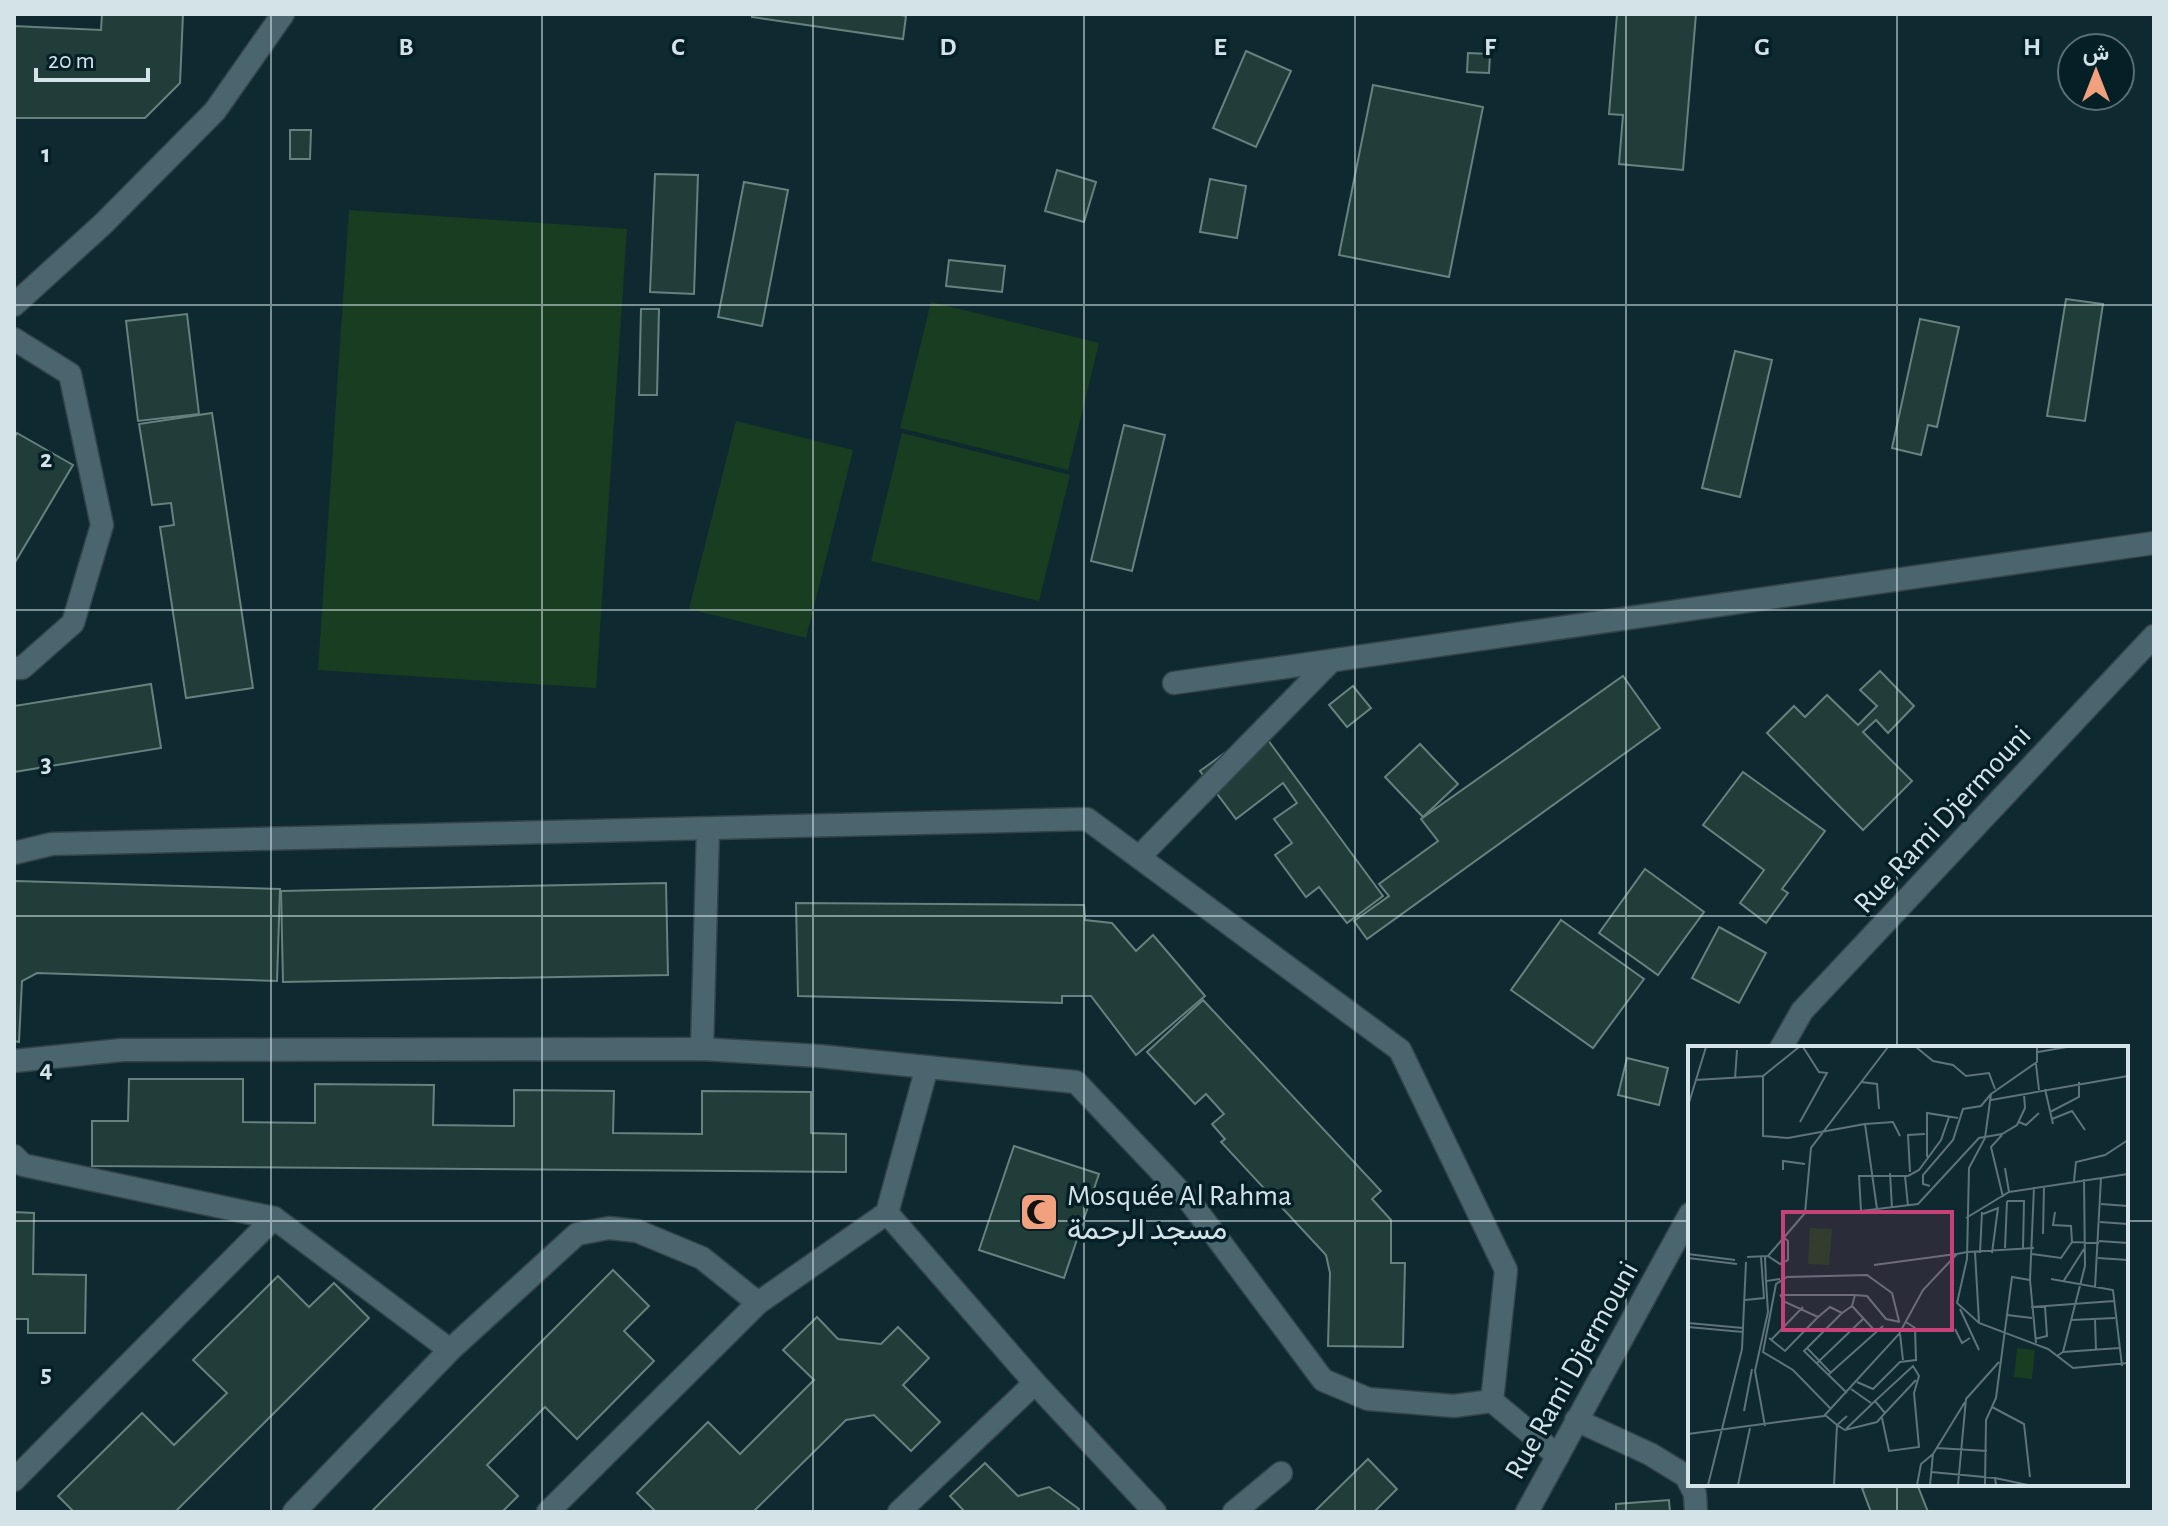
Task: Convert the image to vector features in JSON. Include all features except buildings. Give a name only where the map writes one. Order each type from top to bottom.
[{"type":"street","points":[[14,305],[103,224],[215,111],[283,14]]},
{"type":"street","points":[[14,339],[70,374],[102,525],[73,623],[22,668],[14,668]]},
{"type":"street","points":[[1174,683],[2154,543]]},
{"type":"street","name":"Rue Rami Djermouni","points":[[1782,1046],[1802,1011],[2154,636]]},
{"type":"street","points":[[1139,857],[1331,661]]},
{"type":"street","points":[[14,853],[52,844],[1087,819],[1400,1050],[1506,1270],[1492,1401]]},
{"type":"street","points":[[702,1049],[708,829]]},
{"type":"street","points":[[14,1061],[122,1050],[702,1049],[819,1056],[1076,1082],[1191,1203],[1323,1380],[1368,1399],[1454,1406],[1492,1401],[1558,1456]]},
{"type":"street","points":[[548,1512],[758,1303],[887,1213],[927,1067]]},
{"type":"street","points":[[14,1156],[23,1165],[274,1218],[450,1350]]},
{"type":"street","points":[[887,1213],[1035,1383],[1155,1512]]},
{"type":"street","points":[[16,1475],[274,1218]]},
{"type":"street","name":"Rue Rami Djermouni","points":[[1527,1512],[1688,1218]]},
{"type":"street","points":[[294,1512],[450,1350],[577,1234],[609,1228],[637,1231],[702,1258],[758,1303]]},
{"type":"street","points":[[899,1512],[1035,1383]]},
{"type":"street","points":[[1576,1420],[1650,1454],[1688,1480]]},
{"type":"street","points":[[1234,1512],[1281,1473]]},
{"type":"street","points":[[1691,1486],[1695,1494],[1696,1512]]},
{"type":"green space","points":[[349,210],[627,229],[596,688],[318,670]]},
{"type":"green space","points":[[931,302],[1099,343],[1068,470],[900,428]]},
{"type":"green space","points":[[736,421],[853,450],[806,638],[689,609]]},
{"type":"green space","points":[[902,433],[1070,475],[1039,601],[871,561]]},
{"type":"place","name":"Mosquée Al Rahma مسجد الرحمة","points":[[1039,1212]]}]
